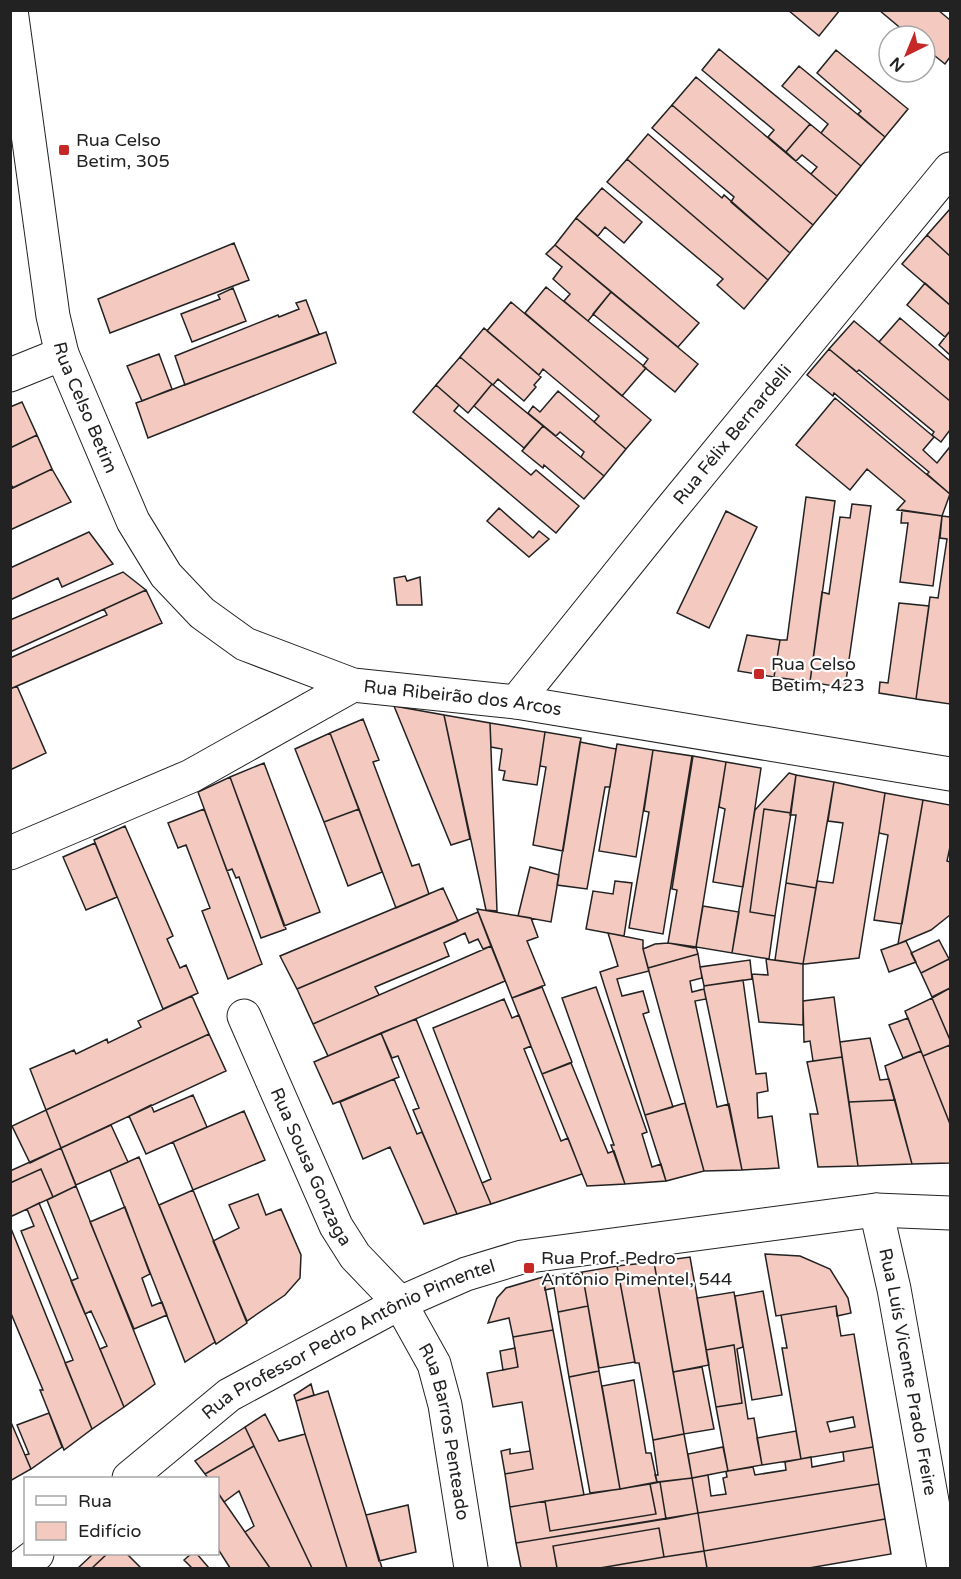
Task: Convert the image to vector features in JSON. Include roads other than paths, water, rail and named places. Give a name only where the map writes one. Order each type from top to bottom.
[{"type":"street","name":"Rua Celso Betim","points":[[11,10],[53,316],[62,354],[133,521],[165,574],[202,613],[245,644],[353,685]]},
{"type":"street","name":"Rua Félix Bernardelli","points":[[516,702],[667,514],[951,169]]},
{"type":"street","points":[[10,375],[62,354]]},
{"type":"street","name":"Rua Ribeirão dos Arcos","points":[[10,853],[191,776],[353,685],[516,702],[951,774]]},
{"type":"street","name":"Rua Sousa Gonzaga","points":[[244,1016],[336,1226],[355,1256],[400,1303]]},
{"type":"street","name":"Rua Professor Pedro Antônio Pimentel","points":[[131,1477],[229,1395],[400,1303],[466,1274],[522,1257],[876,1210],[951,1213]]},
{"type":"street","name":"Rua Luís Vicente Prado Freire","points":[[876,1210],[894,1289],[944,1569]]},
{"type":"street","name":"Rua Barros Penteado","points":[[400,1303],[434,1364],[445,1405],[471,1569]]},
{"type":"street","points":[[19,1569],[36,1555]]},
{"type":"place","name":"Rua Celso Betim, 305","points":[[64,150]]},
{"type":"place","name":"Rua Celso Betim, 423","points":[[759,674]]},
{"type":"place","name":"Rua Prof. Pedro Antônio Pimentel, 544","points":[[529,1268]]}]
